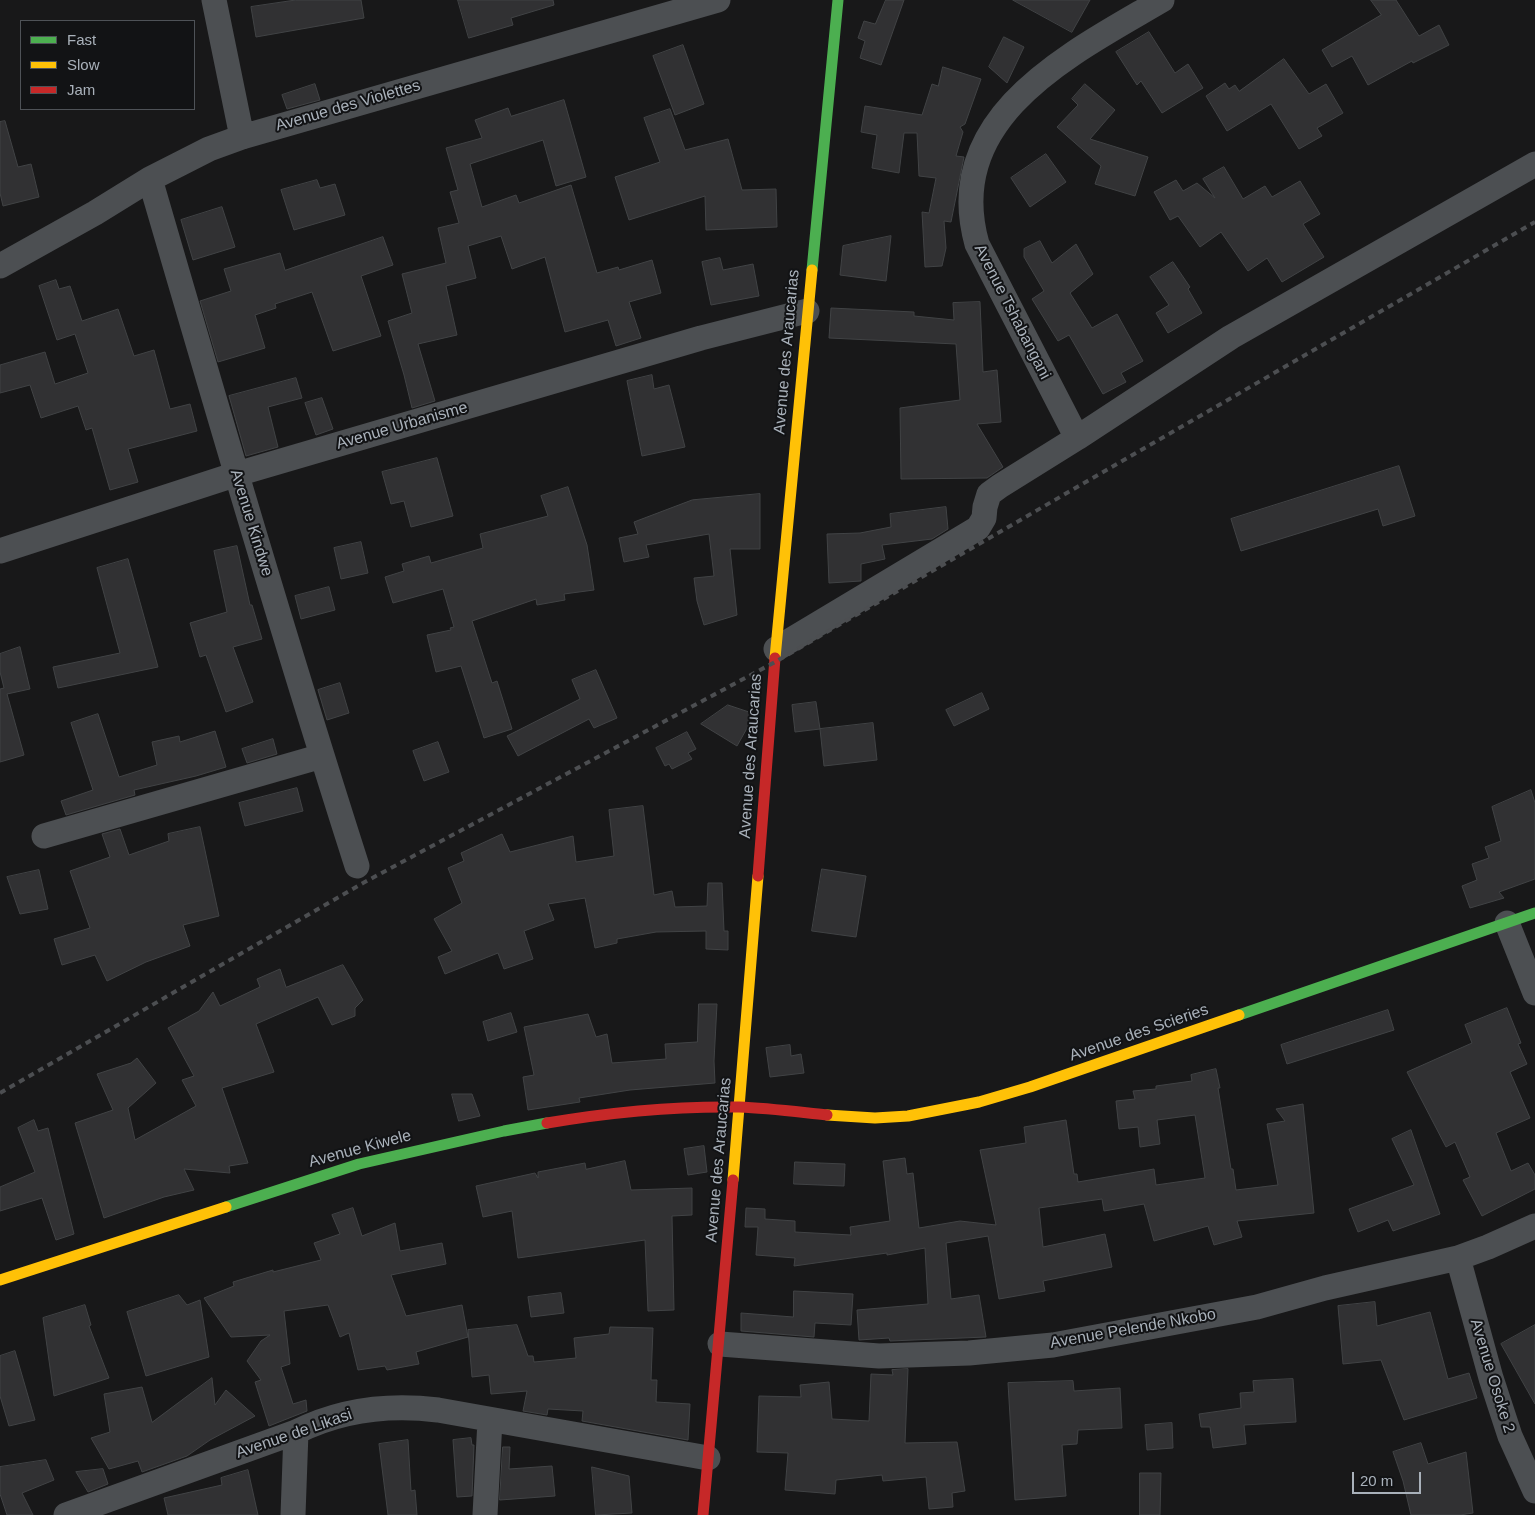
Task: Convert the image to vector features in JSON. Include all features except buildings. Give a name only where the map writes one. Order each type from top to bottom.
[{"type":"street","points":[[214,0],[242,137]]},
{"type":"street","name":"Avenue des Violettes","points":[[0,266],[95,214],[150,179],[208,149],[242,137],[718,0]]},
{"type":"street","name":"Avenue des Araucarias","points":[[703,1515],[740,1107],[776,649],[838,0]]},
{"type":"street","name":"Avenue Tshabangani","points":[[1077,438],[976,244],[969,208],[970,186],[976,164],[986,141],[999,121],[1032,83],[1068,55],[1162,0]]},
{"type":"street","points":[[776,649],[978,528],[984,518],[984,507],[989,494],[1231,337],[1535,164]]},
{"type":"street","name":"Avenue Kindwe","points":[[150,179],[237,474],[357,866]]},
{"type":"street","name":"Avenue Urbanisme","points":[[0,551],[237,474],[702,338],[807,311]]},
{"type":"street","points":[[44,836],[322,756]]},
{"type":"street","name":"Avenue des Scieries","points":[[740,1107],[806,1114],[875,1118],[908,1116],[979,1102],[1030,1088],[1535,913]]},
{"type":"street","points":[[1507,923],[1535,993]]},
{"type":"street","name":"Avenue Kiwele","points":[[0,1280],[359,1164],[504,1131],[596,1115],[660,1108],[740,1107]]},
{"type":"street","name":"Avenue Pelende Nkobo","points":[[720,1344],[879,1356],[969,1353],[1052,1345],[1257,1307],[1331,1287],[1458,1258],[1488,1248],[1535,1226]]},
{"type":"street","name":"Avenue Osoke 2","points":[[1458,1258],[1491,1378],[1507,1427],[1535,1491]]},
{"type":"street","name":"Avenue de Likasi","points":[[66,1515],[296,1432],[309,1425],[356,1412],[401,1407],[438,1410],[708,1458]]},
{"type":"street","points":[[485,1515],[490,1420]]},
{"type":"street","points":[[293,1515],[296,1432]]},
{"type":"railway","points":[[0,1093],[363,883],[775,662],[1535,222]]},
{"type":"traffic: fast","points":[[812,270],[838,0]]},
{"type":"traffic: fast","points":[[1239,1015],[1535,913]]},
{"type":"traffic: fast","points":[[226,1207],[359,1164],[547,1123]]},
{"type":"traffic: slow","points":[[775,658],[812,270]]},
{"type":"traffic: slow","points":[[733,1180],[758,876]]},
{"type":"traffic: slow","points":[[827,1115],[875,1118],[908,1116],[979,1102],[1030,1087],[1239,1015]]},
{"type":"traffic: slow","points":[[0,1280],[226,1207]]},
{"type":"traffic: jam","points":[[758,876],[775,658]]},
{"type":"traffic: jam","points":[[547,1123],[619,1113],[715,1107],[783,1110],[827,1115]]},
{"type":"traffic: jam","points":[[703,1515],[733,1180]]}]
